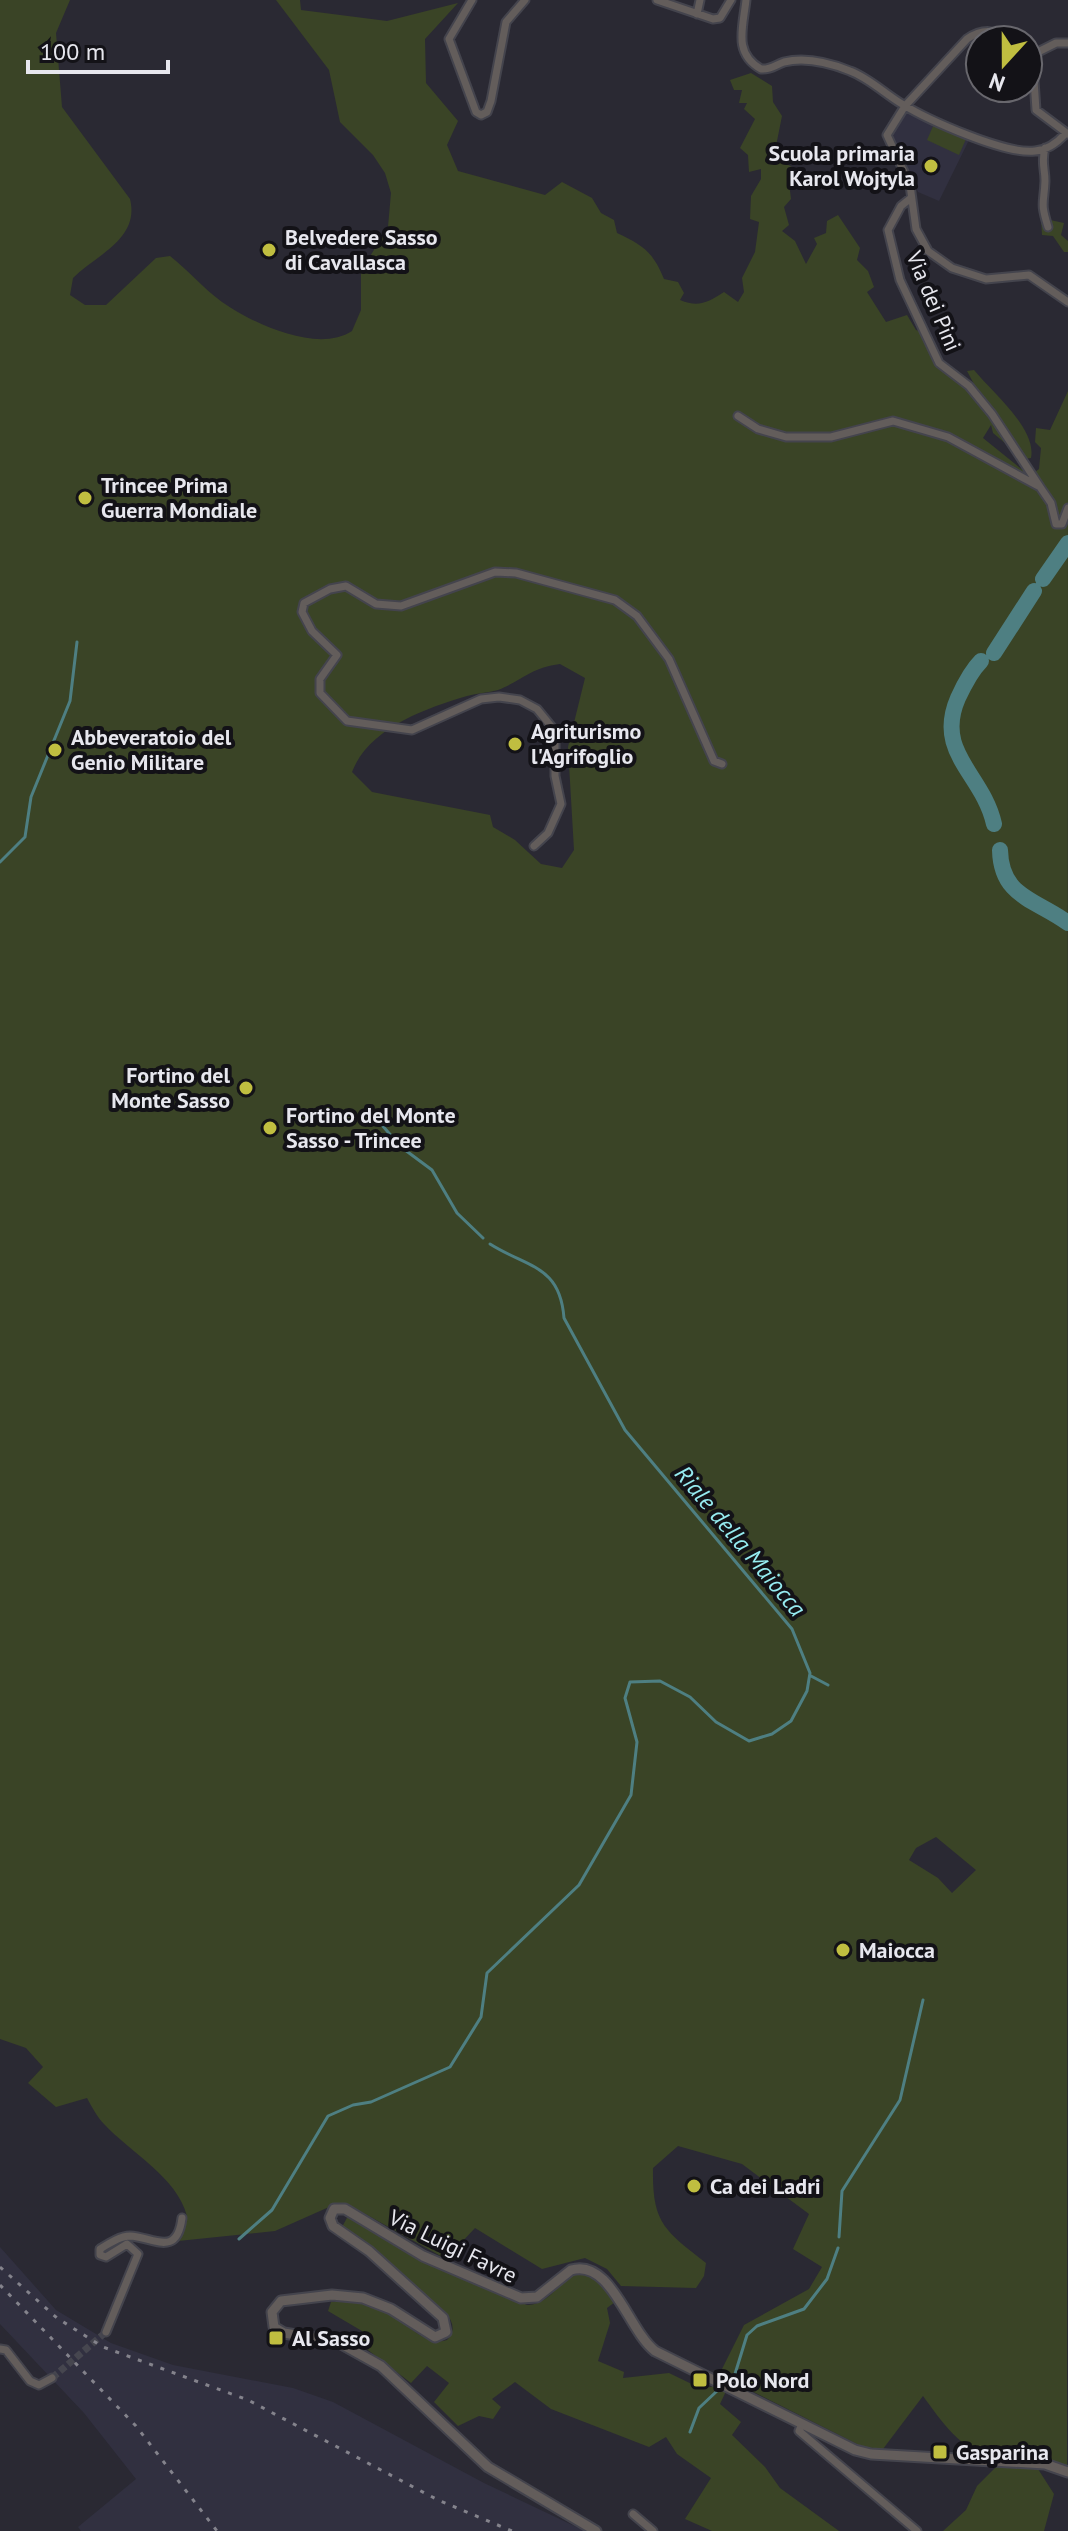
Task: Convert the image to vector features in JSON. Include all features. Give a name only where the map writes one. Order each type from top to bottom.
[{"type":"street","points":[[472,0],[449,39],[476,112],[481,115],[487,112],[491,101],[506,22],[525,0]]},
{"type":"street","points":[[657,0],[697,14],[720,18],[731,0]]},
{"type":"street","points":[[697,14],[700,0]]},
{"type":"street","points":[[746,0],[741,46],[744,56],[756,66],[768,70],[782,62],[812,60],[843,69],[947,127],[1017,151],[1045,148],[1067,133],[1036,110],[1035,104]]},
{"type":"street","points":[[1044,48],[1068,43]]},
{"type":"street","points":[[964,45],[905,106],[887,135],[910,185],[916,229],[936,258],[986,279],[1029,275],[1068,302]]},
{"type":"street","points":[[1045,148],[1041,163],[1045,179],[1040,202],[1048,227]]},
{"type":"street","name":"Via dei Pini","points":[[911,198],[901,206],[888,230],[900,280],[939,363],[969,386],[992,414],[1051,503],[1056,524],[1062,524],[1068,508]]},
{"type":"street","points":[[738,416],[771,433],[813,439],[899,421],[962,443],[1040,487]]},
{"type":"street","points":[[534,846],[548,833],[561,804],[555,776],[557,741],[549,720],[520,700],[499,697],[481,699],[412,730],[347,721],[320,693],[320,679],[337,655],[312,631],[302,612],[304,603],[330,589],[346,586],[376,604],[401,606],[495,572],[516,573],[615,600],[637,616],[650,637],[658,642],[682,683],[714,761],[722,764]]},
{"type":"street","name":"Via Luigi Favre","points":[[596,2531],[488,2467],[381,2366],[338,2342],[284,2333],[274,2327],[272,2312],[281,2301],[350,2295],[383,2305],[435,2337],[446,2332],[443,2318],[369,2251],[333,2226],[330,2218],[334,2209],[345,2209],[423,2256],[521,2298],[537,2297],[574,2268],[591,2270],[607,2282],[648,2346],[802,2424],[871,2454],[1045,2464],[1068,2472]]},
{"type":"street","points":[[106,2332],[138,2254],[127,2244],[106,2257],[99,2251],[128,2236],[156,2243],[168,2241],[177,2234],[182,2218]]},
{"type":"street","points":[[0,2349],[6,2350],[30,2381],[39,2385],[52,2378]]},
{"type":"street","points":[[802,2424],[799,2431],[819,2450],[917,2531]]},
{"type":"street","points":[[633,2514],[653,2531]]},
{"type":"shaded area","name":"Scuola primaria Karol Wojtyla","points":[[907,110],[969,140],[939,201],[918,192],[892,134]]},
{"type":"shaded area","points":[[0,2247],[56,2310],[111,2343],[173,2365],[293,2388],[333,2402],[484,2483],[585,2531],[81,2531],[78,2527],[136,2479],[84,2413],[0,2324]]},
{"type":"green space","points":[[0,0],[70,0],[56,33],[62,107],[130,199],[129,225],[114,245],[73,278],[70,295],[85,305],[106,305],[156,258],[170,256],[215,297],[250,319],[285,333],[321,339],[352,331],[361,310],[361,271],[388,227],[391,193],[385,173],[373,155],[340,122],[329,70],[276,0],[300,0],[301,10],[387,21],[458,3],[425,39],[426,83],[458,121],[447,145],[458,171],[545,195],[562,182],[592,198],[601,213],[614,220],[617,233],[651,256],[664,279],[678,282],[684,293],[680,300],[693,304],[708,301],[724,292],[738,302],[744,292],[742,278],[755,252],[759,222],[750,219],[751,196],[761,179],[761,169],[749,172],[748,155],[740,148],[755,119],[744,109],[747,103],[739,103],[742,90],[734,90],[730,80],[751,73],[772,86],[773,102],[782,116],[776,146],[789,152],[787,164],[800,172],[801,180],[789,183],[791,199],[784,207],[789,225],[782,231],[795,241],[806,264],[817,244],[814,238],[826,233],[827,221],[838,215],[860,248],[857,260],[868,271],[874,287],[867,292],[886,322],[907,315],[916,330],[926,334],[939,359],[937,368],[981,397],[967,371],[974,370],[1020,423],[1031,447],[1031,458],[1024,459],[993,433],[991,425],[983,438],[1030,476],[1039,469],[1041,448],[1035,442],[1036,428],[1050,430],[1068,391],[1067,2466],[1040,2459],[993,2456],[971,2449],[953,2434],[923,2396],[883,2449],[863,2447],[726,2378],[721,2371],[744,2325],[809,2289],[822,2267],[793,2249],[809,2214],[742,2164],[678,2146],[653,2168],[655,2201],[663,2224],[706,2263],[704,2276],[696,2288],[621,2286],[607,2269],[585,2258],[542,2269],[475,2228],[446,2259],[351,2206],[338,2203],[275,2231],[178,2241],[187,2216],[182,2202],[163,2177],[104,2124],[87,2098],[56,2107],[28,2083],[43,2067],[26,2048],[0,2039]],"holes":[[[560,664],[585,678],[568,747],[574,850],[562,868],[541,864],[515,840],[493,827],[490,815],[372,792],[352,772],[371,743],[400,722],[450,701],[498,690],[534,671]],[[936,1837],[976,1870],[952,1893],[938,1878],[909,1860],[916,1848]]]},
{"type":"green space","points":[[934,124],[966,139],[959,155],[927,140]]},
{"type":"green space","points":[[1041,218],[1064,223],[1061,235],[1068,241],[1068,252],[1064,252],[1053,236],[1042,235]]},
{"type":"green space","points":[[348,2216],[434,2266],[527,2305],[540,2302],[577,2273],[587,2274],[600,2282],[615,2302],[607,2308],[610,2323],[598,2361],[624,2372],[623,2378],[669,2373],[702,2389],[718,2385],[727,2389],[720,2404],[741,2422],[732,2435],[765,2467],[780,2488],[839,2531],[712,2531],[685,2519],[711,2478],[677,2454],[666,2437],[649,2447],[551,2409],[515,2382],[492,2399],[501,2407],[493,2419],[479,2416],[458,2426],[434,2402],[449,2383],[427,2366],[411,2383],[364,2347],[362,2331],[328,2311],[331,2302],[375,2306],[430,2340],[447,2340],[452,2330],[446,2313],[370,2245],[342,2227]]},
{"type":"green space","points":[[996,2467],[1038,2469],[1054,2494],[1044,2531],[943,2531],[966,2510],[977,2486]]},
{"type":"waterway","points":[[1043,579],[1068,543]]},
{"type":"waterway","points":[[994,653],[1034,591]]},
{"type":"waterway","points":[[0,862],[25,837],[31,797],[70,701],[77,642]]},
{"type":"waterway","points":[[981,661],[958,698],[952,717],[952,734],[956,749],[988,806],[994,824]]},
{"type":"waterway","points":[[1000,850],[1006,878],[1013,887],[1068,923]]},
{"type":"waterway","name":"Riale della Maiocca","points":[[381,1124],[401,1147],[432,1170],[457,1213],[483,1238]]},
{"type":"waterway","name":"Riale della Maiocca","points":[[239,2239],[272,2210],[328,2116],[353,2105],[371,2102],[450,2067],[481,2017],[487,1973],[579,1885],[631,1795],[637,1742],[625,1698],[630,1682],[660,1681],[690,1697],[716,1722],[749,1741],[772,1734],[791,1721],[807,1691],[810,1673],[792,1629],[625,1430],[564,1318],[556,1287],[540,1270],[490,1244]]},
{"type":"waterway","points":[[811,1676],[828,1685]]},
{"type":"waterway","points":[[839,2237],[842,2191],[900,2100],[923,2000]]},
{"type":"waterway","points":[[690,2432],[699,2408],[735,2374],[747,2335],[757,2326],[804,2309],[827,2279],[838,2248]]},
{"type":"tunnel","points":[[52,2378],[106,2332]]},
{"type":"railway","points":[[0,2267],[57,2318],[103,2347],[248,2400],[438,2500],[512,2531]]},
{"type":"railway","points":[[0,2285],[136,2426],[217,2531]]},
{"type":"place","name":"Scuola primaria Karol Wojtyla","points":[[931,166]]},
{"type":"place","name":"Belvedere Sasso di Cavallasca","points":[[269,250]]},
{"type":"place","name":"Trincee Prima Guerra Mondiale","points":[[85,498]]},
{"type":"place","name":"Agriturismo l'Agrifoglio","points":[[515,744]]},
{"type":"place","name":"Abbeveratoio del Genio Militare","points":[[55,750]]},
{"type":"place","name":"Fortino del Monte Sasso","points":[[246,1088]]},
{"type":"place","name":"Fortino del Monte Sasso - Trincee","points":[[270,1128]]},
{"type":"place","name":"Maiocca","points":[[843,1950]]},
{"type":"place","name":"Ca dei Ladri","points":[[694,2186]]},
{"type":"place","name":"Al Sasso","points":[[276,2338]]},
{"type":"place","name":"Polo Nord","points":[[700,2380]]},
{"type":"place","name":"Gasparina","points":[[940,2452]]}]
